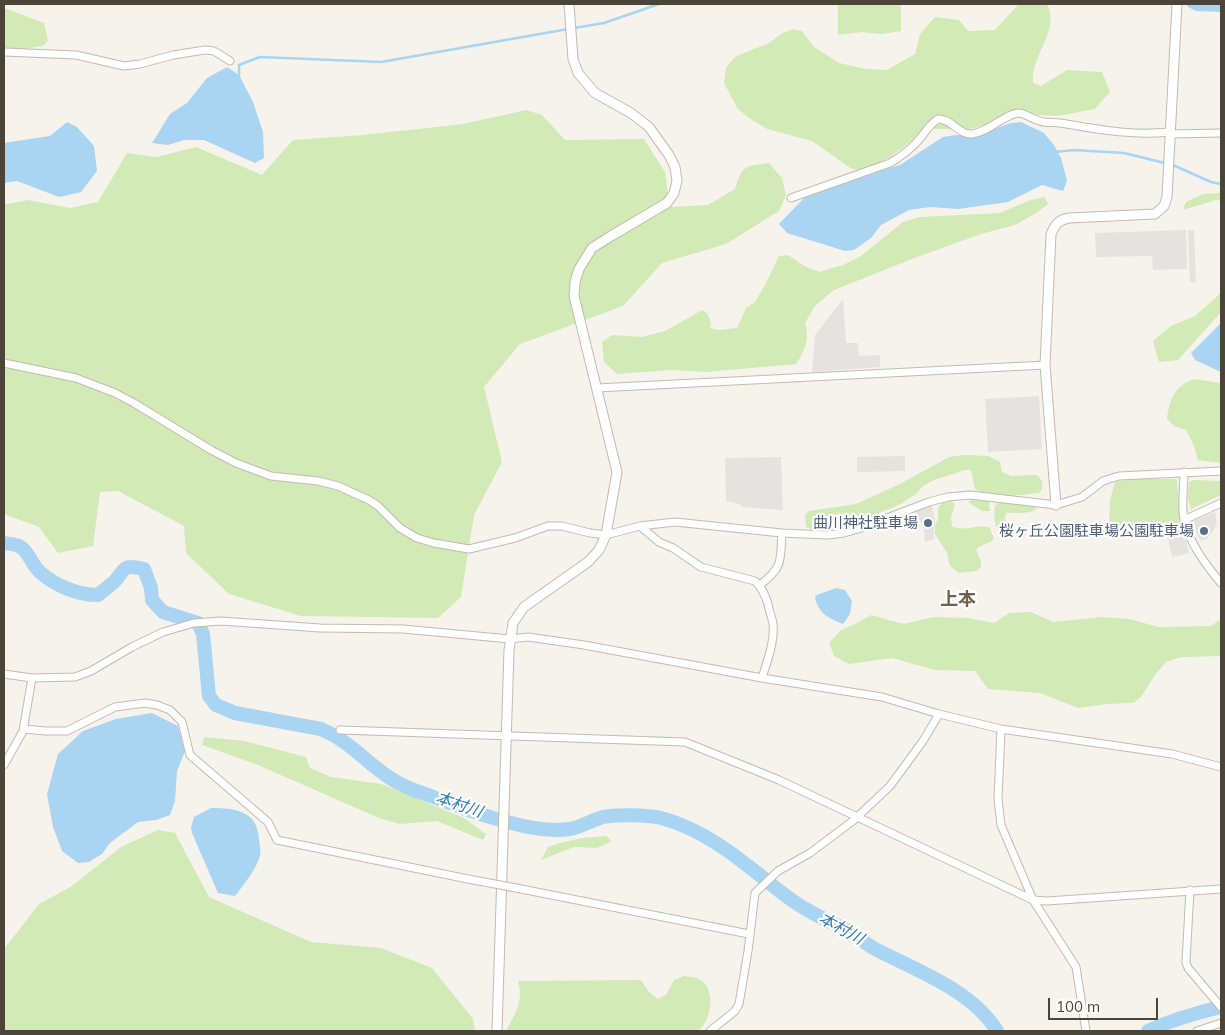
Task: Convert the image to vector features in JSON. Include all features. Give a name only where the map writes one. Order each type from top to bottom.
[{"type":"street","points":[[497,1031],[510,639],[513,623],[524,607],[588,562],[599,550],[606,535],[617,472],[574,296],[575,282],[579,269],[592,248],[667,203],[674,193],[677,181],[675,167],[669,155],[649,127],[631,113],[595,93],[578,74],[573,59],[569,4]]},
{"type":"street","points":[[1056,505],[1045,365],[1051,234],[1054,226],[1060,220],[1069,218],[1155,214],[1161,210],[1167,196],[1177,4]]},
{"type":"street","points":[[4,52],[76,55],[124,66],[204,50],[214,51],[230,61]]},
{"type":"street","points":[[790,198],[890,163],[916,143],[932,122],[938,119],[948,121],[967,134],[987,129],[1015,113],[1022,113],[1030,118],[1046,122],[1121,133],[1221,133]]},
{"type":"street","points":[[4,363],[76,378],[115,393],[236,463],[271,476],[318,481],[338,486],[378,506],[400,528],[417,538],[469,549],[515,538],[548,526],[562,526],[606,535],[640,526],[675,522],[782,533],[827,535],[844,533],[948,497],[970,495],[1056,505],[1082,497],[1103,481],[1120,476],[1221,470]]},
{"type":"street","points":[[597,388],[1045,365]]},
{"type":"street","points":[[1184,472],[1184,520],[1194,544],[1212,572],[1221,582]]},
{"type":"street","points":[[1184,520],[1221,503]]},
{"type":"street","points":[[640,526],[659,542],[673,548],[701,566],[754,581],[760,585],[767,600],[773,623],[773,635],[762,678]]},
{"type":"street","points":[[760,585],[774,574],[779,566],[782,533]]},
{"type":"street","points":[[1212,572],[1221,570]]},
{"type":"street","points":[[4,674],[32,678],[75,677],[132,647],[173,629],[194,623],[221,621],[320,628],[403,628],[510,639],[528,637],[882,697],[939,714],[1001,729],[1172,754],[1221,767]]},
{"type":"street","points":[[4,765],[24,729],[32,678]]},
{"type":"street","points":[[24,729],[45,732],[67,731],[115,708],[145,703],[157,705],[170,710],[182,722],[190,755],[268,822],[277,840],[749,934]]},
{"type":"street","points":[[710,1031],[735,1011],[739,1004],[755,893],[778,871],[810,853],[857,818],[890,786],[923,741],[939,714]]},
{"type":"street","points":[[1001,729],[998,799],[1002,825],[1033,900],[1076,967],[1086,1031]]},
{"type":"street","points":[[340,730],[685,742],[779,780],[1033,900],[1047,901],[1221,889]]},
{"type":"street","points":[[1190,890],[1186,962],[1188,968],[1221,1007]]},
{"type":"street","points":[[1197,1031],[1221,1023]]},
{"type":"green space","points":[[838,4],[901,4],[901,31],[882,34],[862,32],[838,35]]},
{"type":"green space","points":[[1019,4],[1047,4],[1050,14],[1048,33],[1033,73],[1033,83],[1041,86],[1067,70],[1102,72],[1110,92],[1095,109],[1058,116],[1017,114],[987,125],[969,129],[929,129],[890,157],[863,170],[852,169],[812,141],[767,129],[749,118],[738,109],[724,83],[726,68],[733,59],[769,43],[781,34],[793,29],[802,31],[814,47],[839,63],[866,69],[887,70],[915,54],[920,34],[935,17],[959,20],[968,31],[995,30]]},
{"type":"green space","points":[[4,8],[44,23],[48,41],[43,46],[4,52]]},
{"type":"green space","points":[[526,110],[542,115],[565,140],[644,139],[665,172],[670,207],[708,205],[735,189],[740,175],[746,168],[769,163],[782,178],[786,195],[779,211],[726,244],[662,263],[623,306],[520,344],[484,387],[502,462],[474,515],[461,597],[438,618],[301,616],[229,594],[186,553],[184,526],[118,491],[100,492],[93,546],[58,553],[39,527],[4,514],[4,203],[28,200],[70,208],[98,202],[127,153],[157,157],[196,147],[262,175],[293,140],[363,135],[463,124]]},
{"type":"green space","points":[[1221,193],[1221,201],[1216,200],[1183,210],[1186,202],[1203,194]]},
{"type":"green space","points":[[1045,197],[1048,204],[1015,225],[981,234],[834,290],[815,306],[805,323],[806,345],[796,364],[706,372],[671,370],[617,374],[604,362],[602,342],[612,335],[642,337],[665,331],[702,310],[708,314],[711,324],[710,328],[719,330],[737,328],[746,308],[755,302],[765,285],[779,256],[788,255],[804,266],[819,272],[843,265],[861,256],[903,222],[920,217],[1000,213],[1028,201]]},
{"type":"green space","points":[[1221,293],[1221,312],[1178,360],[1159,362],[1153,341],[1171,326],[1195,316]]},
{"type":"green space","points":[[1194,379],[1221,383],[1221,463],[1198,460],[1186,430],[1174,426],[1167,418],[1177,389]]},
{"type":"green space","points":[[965,455],[988,456],[1000,462],[1002,472],[1011,476],[1037,475],[1042,481],[1042,489],[1039,493],[1023,495],[989,494],[975,489],[971,470],[965,470],[934,480],[923,486],[916,494],[899,505],[848,526],[817,531],[806,527],[805,515],[809,511],[856,504],[900,484],[949,457]]},
{"type":"green space","points":[[1131,479],[1177,479],[1180,526],[1109,527],[1110,500],[1115,482]]},
{"type":"green space","points":[[1193,480],[1221,481],[1221,495],[1191,509],[1188,499],[1189,482]]},
{"type":"green space","points":[[977,498],[989,502],[990,511],[982,511],[968,502]]},
{"type":"green space","points":[[950,500],[955,504],[951,517],[952,526],[962,529],[990,528],[994,539],[976,550],[981,561],[981,567],[976,571],[959,573],[950,566],[947,553],[935,534],[938,508],[943,502]]},
{"type":"green space","points":[[1001,501],[1035,505],[1036,509],[1026,513],[1006,513],[1005,519],[1010,533],[998,530],[996,524],[995,506]]},
{"type":"green space","points":[[1031,612],[1053,622],[1102,617],[1130,619],[1158,627],[1211,626],[1221,619],[1221,656],[1182,657],[1166,662],[1141,697],[1133,703],[1078,708],[1040,693],[988,689],[975,671],[935,670],[892,658],[849,664],[834,656],[829,643],[841,630],[871,615],[904,624],[933,617],[968,618],[994,623],[1009,613]]},
{"type":"green space","points":[[204,737],[244,741],[306,757],[310,768],[331,777],[381,784],[464,818],[486,834],[483,840],[437,821],[399,824],[379,818],[258,765],[202,745]]},
{"type":"green space","points":[[158,830],[175,833],[209,897],[311,942],[381,948],[432,968],[473,1019],[475,1031],[4,1031],[4,949],[39,904],[72,886],[121,847]]},
{"type":"green space","points":[[606,836],[612,841],[597,848],[574,847],[541,860],[548,847],[577,839]]},
{"type":"green space","points":[[684,976],[697,978],[703,982],[708,988],[710,995],[707,1019],[698,1031],[506,1031],[519,1001],[520,988],[518,981],[641,980],[649,992],[658,999],[666,995],[674,980]]},
{"type":"shaded area","points":[[1186,230],[1187,269],[1153,270],[1152,256],[1096,257],[1095,233]]},
{"type":"shaded area","points":[[1188,230],[1194,230],[1196,282],[1190,282]]},
{"type":"shaded area","points":[[843,299],[846,343],[858,343],[859,356],[880,355],[880,367],[812,372],[815,335]]},
{"type":"shaded area","points":[[1039,396],[1042,449],[988,452],[985,399]]},
{"type":"shaded area","points":[[905,456],[905,471],[857,472],[857,457]]},
{"type":"shaded area","points":[[781,457],[783,510],[741,507],[740,504],[726,501],[725,458]]},
{"type":"shaded area","name":"曲川神社駐車場","points":[[932,506],[935,521],[934,539],[925,542],[924,528],[915,511]]},
{"type":"shaded area","name":"桜ヶ丘公園駐車場公園駐車場","points":[[1215,512],[1217,525],[1208,538],[1201,541],[1191,522]]},
{"type":"shaded area","points":[[1185,535],[1189,553],[1172,557],[1168,539]]},
{"type":"water","points":[[1187,4],[1221,4],[1221,12],[1196,11],[1188,7]]},
{"type":"water","points":[[227,67],[239,75],[253,102],[263,132],[264,158],[255,163],[204,140],[184,140],[168,145],[152,143],[170,114],[187,103],[207,78]]},
{"type":"water","points":[[67,122],[77,127],[94,146],[97,171],[81,192],[59,197],[17,181],[4,183],[4,143],[50,136]]},
{"type":"water","points":[[1021,122],[1044,133],[1054,145],[1061,158],[1067,181],[1063,191],[1042,185],[1008,202],[958,209],[930,207],[909,210],[881,225],[871,238],[854,250],[845,251],[787,233],[779,224],[804,198],[859,176],[900,165],[943,137],[956,135],[973,137],[1011,123]]},
{"type":"water","points":[[1221,323],[1221,372],[1195,360],[1191,353]]},
{"type":"water","points":[[836,588],[845,590],[852,601],[850,614],[843,624],[821,611],[816,603],[815,597],[817,595]]},
{"type":"water","points":[[152,713],[178,726],[185,751],[177,771],[175,801],[170,815],[156,820],[138,822],[110,843],[102,854],[89,862],[78,863],[62,851],[53,827],[47,794],[58,754],[83,731],[116,719]]},
{"type":"water","points":[[211,808],[237,810],[244,813],[255,823],[258,830],[260,856],[253,872],[235,896],[218,893],[192,833],[191,828],[194,817]]},
{"type":"waterway","points":[[574,28],[604,23],[659,4]]},
{"type":"waterway","points":[[239,78],[239,65],[260,57],[381,62],[568,29]]},
{"type":"waterway","points":[[1055,152],[1074,150],[1124,153],[1173,165],[1211,182],[1221,184]]},
{"type":"waterway","name":"本村川","points":[[4,543],[17,545],[22,548],[38,570],[53,582],[68,589],[90,595],[98,595],[114,582],[125,568],[144,569],[151,588],[152,600],[163,612],[198,623],[203,634],[209,696],[216,705],[235,713],[321,729],[340,739],[381,772],[404,786],[476,813],[515,824],[559,830],[574,828],[603,817],[632,815],[661,818],[684,826],[728,851],[804,908],[855,935],[874,948],[945,984],[974,1005],[987,1017],[997,1031]]},
{"type":"waterway","points":[[1148,1031],[1184,1017],[1221,1007]]},
{"type":"place","name":"曲川神社駐車場","points":[[928,523]]},
{"type":"place","name":"桜ヶ丘公園駐車場公園駐車場","points":[[1204,531]]},
{"type":"district","name":"上本","points":[[958,600]]}]
